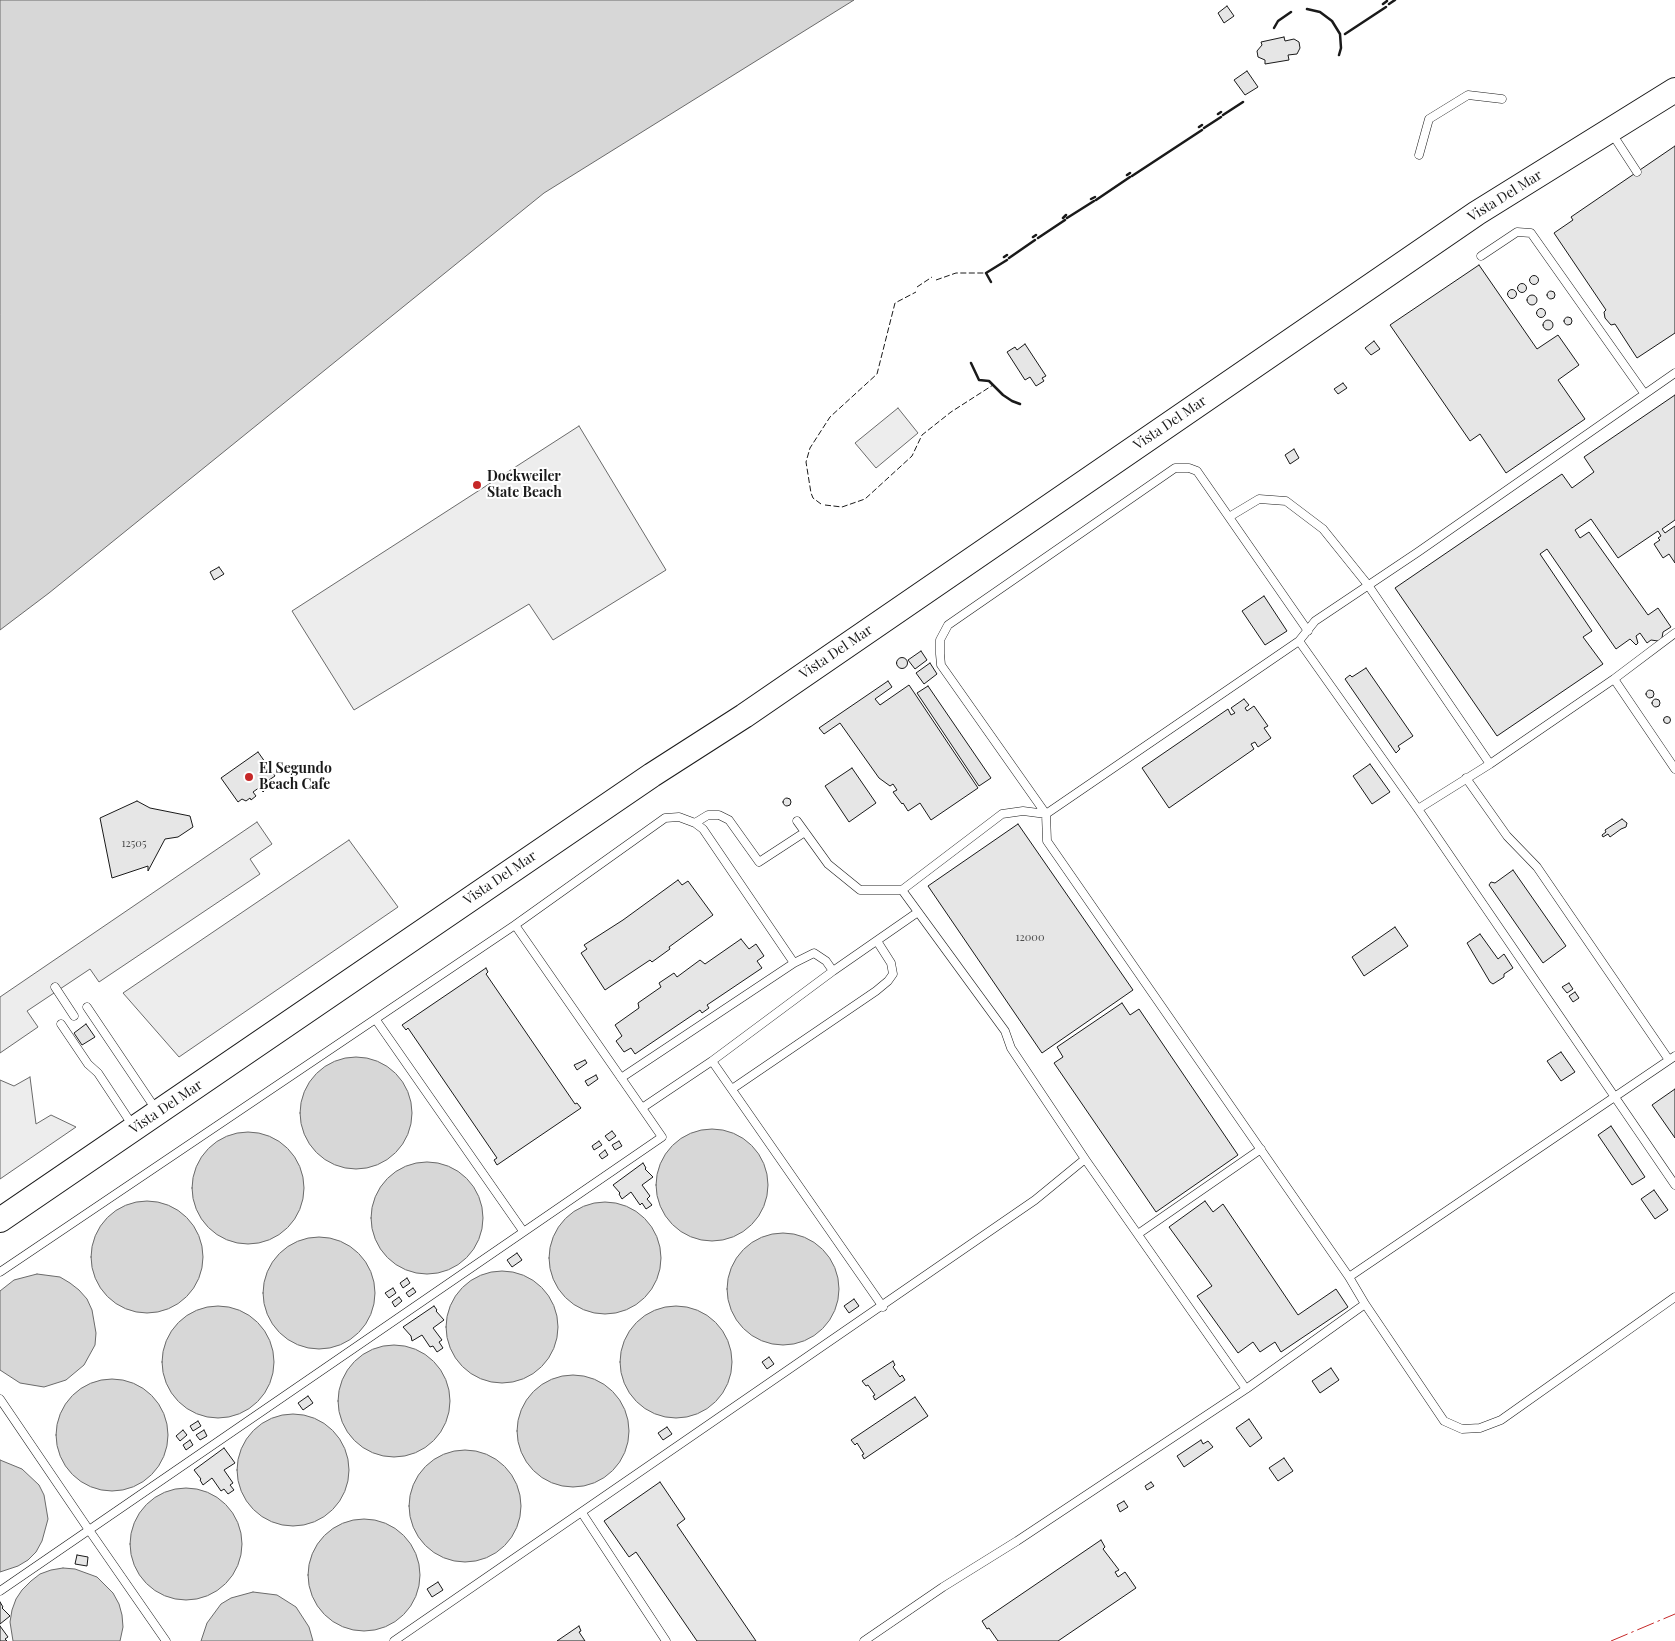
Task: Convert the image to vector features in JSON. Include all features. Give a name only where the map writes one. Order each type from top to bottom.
[{"type":"main road","name":"Vista Del Mar","points":[[0,1220],[652,774],[744,716],[1477,213],[1675,90]]},
{"type":"lane","points":[[1419,154],[1429,120],[1468,95],[1502,99]]},
{"type":"lane","points":[[1610,130],[1637,172]]},
{"type":"lane","points":[[1481,256],[1517,232],[1531,234],[1644,393]]},
{"type":"lane","points":[[797,821],[828,864],[860,890],[902,890],[1002,814],[1023,811],[1046,814],[1299,641],[1315,621],[1418,552],[1675,372]]},
{"type":"lane","points":[[1308,631],[1198,471],[1189,468],[1175,468],[948,625],[940,640],[941,665],[1046,814],[1047,841],[1349,1277],[1365,1304],[1444,1421],[1462,1429],[1480,1428],[1501,1420],[1675,1297]]},
{"type":"lane","points":[[1229,517],[1259,499],[1286,501],[1323,529],[1368,585],[1490,764]]},
{"type":"lane","points":[[1418,809],[1490,764],[1614,679],[1675,633]]},
{"type":"lane","points":[[1299,641],[1418,809],[1675,1186]]},
{"type":"lane","points":[[1614,679],[1675,769]]},
{"type":"lane","points":[[1349,1277],[1672,1058],[1537,867],[1507,836],[1466,778]]},
{"type":"lane","points":[[695,823],[708,815],[719,814],[729,820],[759,862],[805,832]]},
{"type":"lane","points":[[0,1272],[515,925],[664,818],[679,817],[695,823],[703,829],[794,963]]},
{"type":"lane","points":[[902,890],[1005,1031],[1011,1048],[1084,1159],[1246,1389]]},
{"type":"lane","points":[[642,1108],[712,1061],[833,971],[918,912]]},
{"type":"lane","points":[[0,1591],[662,1137],[515,925]]},
{"type":"lane","points":[[732,1089],[888,981],[892,974],[891,963],[877,940]]},
{"type":"lane","points":[[621,1078],[794,963],[814,954],[826,961],[833,971]]},
{"type":"lane","points":[[54,987],[74,1016]]},
{"type":"lane","points":[[87,1007],[158,1112]]},
{"type":"lane","points":[[376,1020],[523,1231]]},
{"type":"lane","points":[[61,1024],[88,1064],[98,1073],[134,1128]]},
{"type":"lane","points":[[712,1061],[882,1307]]},
{"type":"lane","points":[[1138,1234],[1261,1149]]},
{"type":"lane","points":[[394,1641],[882,1307],[1035,1200],[1084,1159]]},
{"type":"lane","points":[[864,1641],[943,1587],[1017,1541],[1246,1389],[1365,1304]]},
{"type":"lane","points":[[0,1399],[166,1641]]},
{"type":"lane","points":[[582,1513],[666,1641]]},
{"type":"shaded area","points":[[0,0],[854,0],[544,193],[49,593],[0,630]]},
{"type":"shaded area","points":[[898,408],[918,433],[876,468],[855,443]]},
{"type":"shaded area","points":[[579,426],[666,570],[553,640],[529,604],[354,710],[292,611]]},
{"type":"shaded area","points":[[257,822],[272,844],[250,859],[260,874],[99,982],[90,969],[27,1011],[38,1027],[0,1053],[0,997]]},
{"type":"shaded area","points":[[349,840],[398,907],[179,1057],[123,993]]},
{"type":"shaded area","points":[[356,1057],[378,1061],[396,1073],[408,1091],[412,1113],[408,1135],[396,1153],[378,1165],[356,1169],[334,1165],[316,1153],[304,1135],[300,1113],[304,1091],[316,1073],[334,1061]]},
{"type":"shaded area","points":[[30,1077],[36,1124],[51,1115],[76,1127],[0,1179],[0,1080],[14,1086]]},
{"type":"shaded area","points":[[712,1129],[734,1133],[752,1145],[764,1163],[768,1185],[764,1207],[752,1225],[734,1237],[712,1241],[690,1237],[672,1225],[660,1207],[656,1185],[660,1163],[672,1145],[690,1133]]},
{"type":"shaded area","points":[[248,1132],[270,1136],[288,1148],[300,1166],[304,1188],[300,1210],[288,1228],[270,1240],[248,1244],[226,1240],[208,1228],[196,1210],[192,1188],[196,1166],[208,1148],[226,1136]]},
{"type":"shaded area","points":[[427,1162],[449,1166],[467,1178],[479,1196],[483,1218],[479,1240],[467,1258],[449,1270],[427,1274],[405,1270],[387,1258],[375,1240],[371,1218],[375,1196],[387,1178],[405,1166]]},
{"type":"shaded area","points":[[147,1201],[169,1205],[187,1217],[199,1235],[203,1257],[199,1279],[187,1297],[169,1309],[147,1313],[125,1309],[107,1297],[95,1279],[91,1257],[95,1235],[107,1217],[125,1205]]},
{"type":"shaded area","points":[[605,1202],[627,1206],[645,1218],[657,1236],[661,1258],[657,1280],[645,1298],[627,1310],[605,1314],[583,1310],[565,1298],[553,1280],[549,1258],[553,1236],[565,1218],[583,1206]]},
{"type":"shaded area","points":[[783,1233],[805,1237],[823,1249],[835,1267],[839,1289],[835,1311],[823,1329],[805,1341],[783,1345],[761,1341],[743,1329],[731,1311],[727,1289],[731,1267],[743,1249],[761,1237]]},
{"type":"shaded area","points":[[319,1237],[341,1241],[359,1253],[371,1271],[375,1293],[371,1315],[359,1333],[341,1345],[319,1349],[297,1345],[279,1333],[267,1315],[263,1293],[267,1271],[279,1253],[297,1241]]},
{"type":"shaded area","points":[[502,1271],[523,1275],[542,1287],[554,1306],[558,1327],[554,1348],[542,1367],[523,1379],[502,1383],[481,1379],[462,1367],[450,1348],[446,1327],[450,1306],[462,1287],[481,1275]]},
{"type":"shaded area","points":[[37,1274],[60,1277],[79,1290],[87,1299],[92,1310],[96,1333],[95,1345],[84,1365],[66,1380],[44,1387],[20,1383],[0,1370],[0,1291],[14,1280]]},
{"type":"shaded area","points":[[218,1306],[240,1310],[258,1322],[270,1340],[274,1362],[270,1384],[258,1402],[240,1414],[218,1418],[196,1414],[178,1402],[166,1384],[162,1362],[166,1340],[178,1322],[196,1310]]},
{"type":"shaded area","points":[[676,1306],[698,1310],[716,1322],[728,1340],[732,1362],[728,1384],[716,1402],[698,1414],[676,1418],[654,1414],[636,1402],[624,1384],[620,1362],[624,1340],[636,1322],[654,1310]]},
{"type":"shaded area","points":[[394,1345],[415,1349],[434,1361],[446,1380],[450,1401],[446,1422],[434,1441],[415,1453],[394,1457],[373,1453],[354,1441],[342,1422],[338,1401],[342,1380],[354,1361],[373,1349]]},
{"type":"shaded area","points":[[573,1375],[594,1379],[613,1391],[625,1410],[629,1431],[625,1452],[613,1471],[594,1483],[573,1487],[552,1483],[533,1471],[521,1452],[517,1431],[521,1410],[533,1391],[552,1379]]},
{"type":"shaded area","points":[[112,1379],[134,1383],[152,1395],[164,1413],[168,1435],[164,1457],[152,1475],[134,1487],[112,1491],[90,1487],[72,1475],[60,1457],[56,1435],[60,1413],[72,1395],[90,1383]]},
{"type":"shaded area","points":[[293,1414],[314,1418],[333,1430],[345,1449],[349,1470],[345,1491],[333,1510],[314,1522],[293,1526],[272,1522],[253,1510],[241,1491],[237,1470],[241,1449],[253,1430],[272,1418]]},
{"type":"shaded area","points":[[465,1450],[486,1454],[505,1466],[517,1485],[521,1506],[517,1527],[505,1546],[486,1558],[465,1562],[444,1558],[425,1546],[413,1527],[409,1506],[413,1485],[425,1466],[444,1454]]},
{"type":"shaded area","points":[[0,1460],[22,1469],[39,1485],[44,1495],[48,1519],[42,1541],[36,1552],[18,1566],[0,1572]]},
{"type":"shaded area","points":[[186,1488],[208,1492],[226,1504],[238,1522],[242,1544],[238,1566],[226,1584],[208,1596],[186,1600],[164,1596],[146,1584],[134,1566],[130,1544],[134,1522],[146,1504],[164,1492]]},
{"type":"shaded area","points":[[364,1519],[386,1523],[404,1535],[416,1553],[420,1575],[416,1597],[404,1615],[386,1627],[364,1631],[342,1627],[324,1615],[312,1597],[308,1575],[312,1553],[324,1535],[342,1523]]},
{"type":"shaded area","points":[[63,1568],[75,1569],[97,1577],[113,1593],[122,1615],[123,1627],[120,1641],[13,1641],[10,1622],[12,1610],[22,1590],[40,1574]]},
{"type":"shaded area","points":[[253,1592],[277,1595],[296,1607],[309,1627],[313,1641],[201,1641],[207,1623],[221,1604],[231,1598]]},
{"type":"building","points":[[1227,6],[1234,16],[1224,23],[1218,13]]},
{"type":"building","points":[[1284,37],[1285,41],[1294,39],[1299,42],[1300,48],[1297,54],[1288,55],[1289,60],[1265,64],[1265,60],[1258,57],[1257,51],[1262,45],[1261,42]]},
{"type":"building","points":[[1247,71],[1258,87],[1245,95],[1234,80]]},
{"type":"building","points":[[1675,146],[1675,333],[1637,358],[1615,324],[1611,325],[1605,318],[1604,312],[1606,310],[1554,233],[1573,220],[1571,217]]},
{"type":"building","points":[[1479,265],[1537,349],[1558,335],[1579,365],[1558,380],[1585,419],[1506,473],[1480,434],[1470,441],[1390,325]]},
{"type":"building","points":[[1534,275],[1539,280],[1534,285],[1529,280]]},
{"type":"building","points":[[1522,283],[1527,288],[1522,293],[1517,288]]},
{"type":"building","points":[[1512,289],[1517,294],[1512,299],[1507,294]]},
{"type":"building","points":[[1551,291],[1555,295],[1551,299],[1547,295]]},
{"type":"building","points":[[1532,295],[1537,300],[1532,305],[1527,300]]},
{"type":"building","points":[[1541,308],[1546,313],[1541,318],[1536,313]]},
{"type":"building","points":[[1568,317],[1572,321],[1568,325],[1564,321]]},
{"type":"building","points":[[1548,320],[1553,325],[1548,330],[1543,325]]},
{"type":"building","points":[[1374,341],[1380,349],[1371,355],[1365,348]]},
{"type":"building","points":[[1025,344],[1046,376],[1042,378],[1044,381],[1036,386],[1030,377],[1025,380],[1007,352],[1015,347],[1017,350]]},
{"type":"building","points":[[1343,383],[1347,388],[1338,394],[1334,389]]},
{"type":"building","points":[[1675,395],[1675,520],[1662,529],[1665,533],[1675,526],[1675,563],[1669,554],[1663,558],[1654,544],[1660,540],[1658,538],[1661,536],[1658,531],[1618,558],[1591,519],[1575,530],[1580,538],[1589,532],[1648,615],[1658,608],[1671,627],[1663,632],[1663,640],[1659,643],[1658,641],[1651,640],[1647,643],[1640,633],[1636,636],[1638,643],[1636,645],[1630,639],[1616,649],[1547,549],[1540,554],[1592,631],[1583,637],[1603,664],[1497,736],[1395,588],[1562,474],[1572,488],[1594,472],[1584,457]]},
{"type":"building","points":[[1294,449],[1299,458],[1290,464],[1285,455]]},
{"type":"building","points":[[219,567],[224,574],[214,580],[210,572]]},
{"type":"building","points":[[1264,596],[1287,631],[1265,645],[1242,611]]},
{"type":"building","points":[[921,651],[927,660],[915,669],[908,660]]},
{"type":"building","points":[[902,657],[908,663],[902,669],[896,663]]},
{"type":"building","points":[[930,663],[937,674],[924,684],[916,673]]},
{"type":"building","points":[[1366,668],[1413,736],[1398,746],[1400,749],[1396,753],[1345,679]]},
{"type":"building","points":[[888,681],[892,687],[875,699],[880,705],[909,685],[978,788],[931,820],[920,803],[908,811],[893,792],[897,790],[893,784],[890,786],[879,778],[840,723],[824,734],[819,728]]},
{"type":"building","points":[[928,686],[991,778],[979,786],[917,693]]},
{"type":"building","points":[[1650,690],[1654,694],[1650,698],[1646,694]]},
{"type":"building","points":[[1244,699],[1249,705],[1245,708],[1247,711],[1254,706],[1268,726],[1264,728],[1271,738],[1258,747],[1255,742],[1251,744],[1254,749],[1169,808],[1142,768],[1228,709],[1231,715],[1235,713],[1231,708]]},
{"type":"building","points":[[1656,699],[1660,703],[1656,707],[1652,703]]},
{"type":"building","points":[[1667,716],[1671,720],[1667,724],[1663,720]]},
{"type":"building","points":[[258,752],[275,776],[269,780],[271,784],[263,792],[260,787],[253,792],[256,796],[251,800],[250,798],[246,801],[242,799],[238,802],[221,778]]},
{"type":"building","points":[[1370,764],[1390,792],[1372,804],[1353,776]]},
{"type":"building","points":[[852,768],[876,803],[849,822],[825,786]]},
{"type":"building","points":[[787,798],[791,802],[787,806],[783,802]]},
{"type":"building","points":[[137,801],[150,808],[190,816],[193,827],[178,837],[165,839],[148,871],[148,866],[112,878],[100,818]]},
{"type":"building","points":[[1622,819],[1627,823],[1626,827],[1610,837],[1608,834],[1603,837],[1602,835],[1606,832],[1605,830]]},
{"type":"building","points":[[1018,824],[1133,990],[1042,1053],[928,886]]},
{"type":"building","points":[[1513,870],[1566,946],[1543,963],[1489,885]]},
{"type":"building","points":[[678,880],[682,885],[688,881],[713,915],[669,947],[670,949],[652,962],[650,960],[605,990],[581,953],[587,949],[584,945],[623,920]]},
{"type":"building","points":[[1395,927],[1408,946],[1364,976],[1352,957]]},
{"type":"building","points":[[1480,934],[1498,959],[1504,954],[1513,968],[1493,984],[1467,943]]},
{"type":"building","points":[[741,939],[749,949],[756,944],[764,956],[757,961],[762,968],[707,1005],[709,1008],[702,1013],[700,1010],[635,1054],[631,1048],[624,1052],[616,1041],[622,1036],[615,1025],[639,1008],[638,1003],[661,987],[659,983],[674,973],[677,977],[700,960],[705,964]]},
{"type":"building","points":[[486,968],[488,972],[486,974],[575,1104],[577,1103],[581,1108],[497,1165],[494,1160],[497,1158],[408,1028],[406,1030],[402,1025]]},
{"type":"building","points":[[1569,983],[1573,989],[1567,993],[1562,987]]},
{"type":"building","points":[[1575,992],[1579,998],[1573,1002],[1569,996]]},
{"type":"building","points":[[1122,1003],[1130,1015],[1139,1009],[1238,1155],[1156,1212],[1054,1063],[1063,1057],[1057,1047]]},
{"type":"building","points":[[86,1024],[95,1037],[82,1045],[74,1033]]},
{"type":"building","points":[[1561,1052],[1575,1072],[1561,1081],[1547,1061]]},
{"type":"building","points":[[585,1060],[587,1063],[577,1070],[574,1065]]},
{"type":"building","points":[[596,1075],[598,1079],[588,1086],[585,1081]]},
{"type":"building","points":[[1675,1089],[1675,1138],[1652,1105]]},
{"type":"building","points":[[1611,1126],[1645,1177],[1632,1185],[1598,1135]]},
{"type":"building","points":[[612,1131],[616,1136],[609,1141],[605,1136]]},
{"type":"building","points":[[599,1141],[602,1145],[594,1150],[592,1146]]},
{"type":"building","points":[[619,1141],[622,1146],[615,1150],[612,1145]]},
{"type":"building","points":[[605,1150],[608,1155],[602,1159],[599,1155]]},
{"type":"building","points":[[643,1163],[645,1169],[653,1177],[642,1185],[650,1196],[647,1199],[652,1205],[646,1209],[642,1203],[640,1205],[631,1192],[622,1199],[620,1193],[613,1185]]},
{"type":"building","points":[[1654,1190],[1668,1210],[1655,1219],[1641,1199]]},
{"type":"building","points":[[1205,1201],[1213,1212],[1223,1204],[1298,1315],[1336,1289],[1348,1307],[1281,1352],[1275,1342],[1260,1352],[1253,1342],[1238,1353],[1197,1296],[1212,1286],[1169,1227]]},
{"type":"building","points":[[517,1253],[522,1260],[512,1267],[507,1260]]},
{"type":"building","points":[[407,1278],[410,1283],[403,1288],[400,1283]]},
{"type":"building","points":[[393,1288],[396,1293],[389,1298],[385,1293]]},
{"type":"building","points":[[413,1288],[416,1292],[409,1297],[406,1293]]},
{"type":"building","points":[[399,1297],[402,1301],[395,1307],[392,1302]]},
{"type":"building","points":[[854,1299],[859,1306],[849,1313],[844,1306]]},
{"type":"building","points":[[434,1306],[444,1320],[433,1328],[442,1340],[439,1342],[443,1348],[437,1352],[433,1346],[430,1347],[422,1335],[412,1341],[411,1336],[403,1327]]},
{"type":"building","points":[[769,1357],[774,1364],[767,1369],[762,1362]]},
{"type":"building","points":[[893,1361],[895,1365],[893,1367],[900,1377],[902,1375],[905,1380],[875,1400],[873,1396],[875,1395],[868,1385],[866,1386],[862,1381]]},
{"type":"building","points":[[1331,1368],[1339,1380],[1320,1393],[1312,1381]]},
{"type":"building","points":[[308,1396],[313,1403],[303,1410],[298,1403]]},
{"type":"building","points":[[915,1397],[928,1416],[864,1459],[862,1455],[864,1454],[857,1443],[855,1445],[851,1440]]},
{"type":"building","points":[[1249,1419],[1262,1438],[1250,1447],[1236,1428]]},
{"type":"building","points":[[198,1421],[201,1426],[193,1431],[190,1426]]},
{"type":"building","points":[[667,1427],[672,1434],[663,1440],[658,1433]]},
{"type":"building","points":[[183,1430],[187,1435],[180,1441],[176,1436]]},
{"type":"building","points":[[204,1430],[207,1436],[200,1440],[196,1435]]},
{"type":"building","points":[[190,1440],[193,1445],[186,1450],[183,1445]]},
{"type":"building","points":[[1201,1440],[1203,1444],[1208,1441],[1213,1447],[1184,1467],[1177,1456]]},
{"type":"building","points":[[224,1448],[235,1463],[224,1470],[233,1483],[230,1485],[234,1490],[228,1494],[224,1489],[221,1491],[212,1478],[203,1485],[194,1470]]},
{"type":"building","points":[[1284,1458],[1293,1471],[1278,1481],[1269,1468]]},
{"type":"building","points":[[660,1482],[685,1519],[677,1525],[756,1641],[697,1641],[636,1552],[629,1557],[604,1521]]},
{"type":"building","points":[[1151,1482],[1154,1486],[1147,1490],[1145,1486]]},
{"type":"building","points":[[1124,1501],[1128,1507],[1120,1512],[1117,1505]]},
{"type":"building","points":[[1101,1540],[1105,1547],[1103,1549],[1119,1570],[1115,1572],[1118,1577],[1125,1572],[1136,1588],[1058,1641],[998,1641],[989,1628],[987,1629],[982,1621]]},
{"type":"building","points":[[77,1555],[88,1557],[87,1566],[75,1564]]},
{"type":"building","points":[[438,1582],[443,1590],[432,1597],[427,1589]]},
{"type":"building","points":[[0,1602],[2,1608],[10,1616],[0,1624]]},
{"type":"building","points":[[0,1626],[8,1637],[5,1639],[7,1641],[0,1641]]},
{"type":"building","points":[[579,1626],[581,1631],[579,1632],[585,1641],[557,1641]]},
{"type":"fence","points":[[936,280],[956,273],[986,273]]},
{"type":"fence","points":[[917,287],[932,277]]},
{"type":"fence","points":[[821,504],[813,498],[811,493],[806,462],[810,448],[830,417],[877,374],[895,303],[916,292]]},
{"type":"fence","points":[[825,505],[842,507],[865,499],[912,456],[922,435],[951,412],[993,385]]},
{"type":"wall","points":[[1389,4],[1395,0]]},
{"type":"wall","points":[[1383,4],[1387,1]]},
{"type":"wall","points":[[1345,34],[1386,7]]},
{"type":"wall","points":[[1307,9],[1320,12],[1332,21],[1340,34],[1341,48],[1339,55]]},
{"type":"wall","points":[[1274,28],[1278,21],[1291,12]]},
{"type":"wall","points":[[1223,115],[1243,102]]},
{"type":"wall","points":[[1204,128],[1221,117]]},
{"type":"wall","points":[[1132,176],[1202,130]]},
{"type":"wall","points":[[1096,200],[1130,177]]},
{"type":"wall","points":[[1091,199],[1095,197]]},
{"type":"wall","points":[[1067,218],[1094,201]]},
{"type":"wall","points":[[1063,218],[1066,215]]},
{"type":"wall","points":[[1038,238],[1065,220]]},
{"type":"wall","points":[[1009,258],[1035,240]]},
{"type":"wall","points":[[991,282],[986,273],[1007,260]]},
{"type":"wall","points":[[971,363],[979,380],[989,381],[1003,395],[1020,404]]},
{"type":"power","points":[[1611,1641],[1675,1614]]},
{"type":"place","name":"Dockweiler State Beach","points":[[477,485]]},
{"type":"place","name":"El Segundo Beach Cafe","points":[[249,777]]}]
